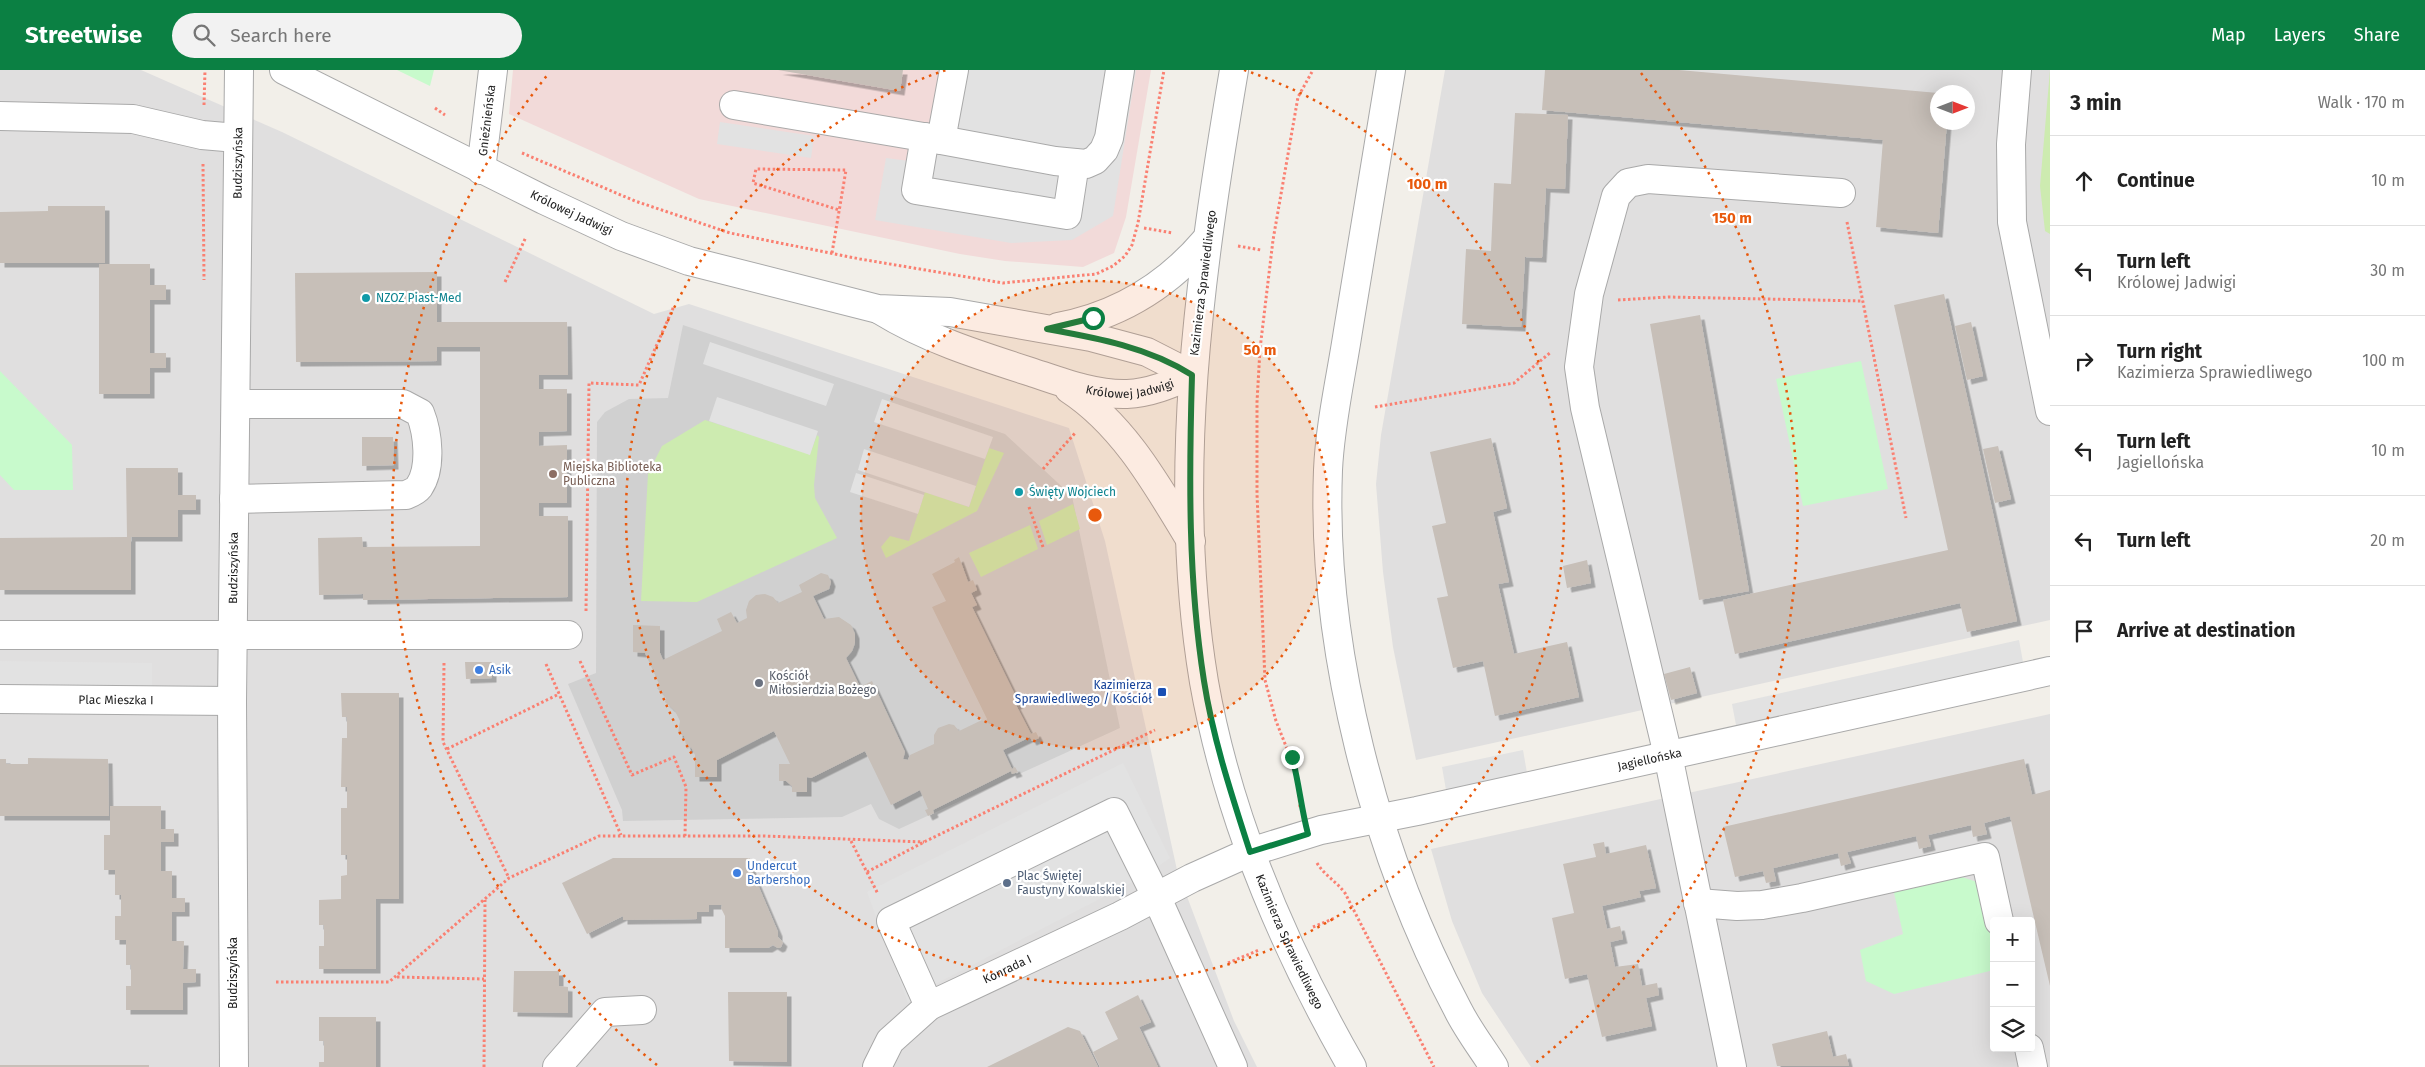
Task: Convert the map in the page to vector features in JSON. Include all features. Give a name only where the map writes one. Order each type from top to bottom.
[{"type":"street","name":"Budziszyńska","points":[[234,1067],[232,701],[237,404],[237,138],[240,99],[239,70]]},
{"type":"street","name":"Królowej Jadwigi","points":[[284,70],[481,170],[621,236],[688,261],[878,309],[950,312],[1091,337],[1147,352],[1192,375]]},
{"type":"street","name":"Gnieźnieńska","points":[[481,170],[493,70]]},
{"type":"street","points":[[954,70],[916,190],[1067,215],[1075,164]]},
{"type":"street","points":[[734,105],[1075,164],[1086,164],[1095,160],[1104,150],[1109,138],[1120,70]]},
{"type":"street","name":"Kazimierza Sprawiedliwego","points":[[1234,70],[1206,240],[1192,375],[1190,441],[1191,542],[1204,682],[1229,787],[1250,852],[1286,938],[1329,1027],[1352,1067]]},
{"type":"street","points":[[1391,70],[1328,468],[1328,535],[1344,672],[1378,820],[1414,920],[1458,1011],[1494,1067]]},
{"type":"street","points":[[2017,70],[2011,144],[2012,222],[2050,411]]},
{"type":"street","points":[[0,116],[132,119],[202,135],[237,138]]},
{"type":"street","points":[[1732,1067],[1668,755],[1585,408],[1579,367],[1588,302],[1616,196],[1628,183],[1648,179],[1841,193]]},
{"type":"street","points":[[1047,329],[1078,323],[1110,313],[1132,302],[1160,285],[1194,254],[1206,240]]},
{"type":"street","name":"Królowej Jadwigi","points":[[878,309],[928,337],[1086,389],[1126,394],[1160,388],[1192,375]]},
{"type":"street","points":[[1057,381],[1093,406],[1135,453],[1191,542]]},
{"type":"street","points":[[234,499],[406,495],[418,488],[426,473],[426,428],[420,413],[403,404],[237,404]]},
{"type":"street","points":[[0,635],[568,635]]},
{"type":"street","name":"Jagiellońska","points":[[1250,852],[1308,834],[2050,671]]},
{"type":"street","name":"Plac Mieszka I","points":[[0,699],[232,701]]},
{"type":"street","points":[[929,1006],[891,922],[1114,812],[1157,898],[1233,1067]]},
{"type":"street","name":"Konrada I","points":[[877,1067],[890,1041],[929,1006],[1157,898],[1192,878],[1250,852]]},
{"type":"street","points":[[1698,903],[1737,906],[1762,905],[1802,898],[1985,857],[1998,917]]},
{"type":"street","points":[[557,1067],[605,1012],[642,1010]]},
{"type":"street","points":[[2030,1052],[2033,1067]]},
{"type":"path","points":[[204,286],[202,135],[205,70]]},
{"type":"path","points":[[434,108],[485,136],[569,174],[661,210],[730,233],[832,253],[1014,283],[1043,278],[1089,275],[1113,266],[1132,245],[1138,224],[1164,70]]},
{"type":"path","points":[[1312,70],[1298,97],[1273,240],[1260,349],[1256,494],[1265,680],[1276,721],[1297,774],[1300,804],[1316,862],[1321,870],[1337,883],[1345,893],[1434,1067]]},
{"type":"path","points":[[832,253],[846,170],[756,169],[753,183],[839,210]]},
{"type":"path","points":[[1841,193],[1906,518]]},
{"type":"path","points":[[505,282],[526,237]]},
{"type":"path","points":[[1588,302],[1647,297],[1863,301]]},
{"type":"path","points":[[674,306],[639,385],[589,383],[586,618],[568,635],[632,775],[674,757],[686,787],[685,836]]},
{"type":"path","points":[[1375,407],[1514,383],[1558,347]]},
{"type":"path","points":[[1043,469],[1078,428]]},
{"type":"path","points":[[1029,507],[1043,547]]},
{"type":"path","points":[[444,635],[443,742],[509,878]]},
{"type":"path","points":[[533,635],[621,836]]},
{"type":"path","points":[[447,750],[559,694]]},
{"type":"path","points":[[867,872],[924,842],[1155,730]]},
{"type":"path","points":[[276,982],[389,982],[509,878],[599,836],[835,838],[851,841],[924,842]]},
{"type":"path","points":[[851,841],[891,922]]},
{"type":"path","points":[[484,1067],[485,900]]},
{"type":"path","points":[[396,977],[484,978]]},
{"type":"shaded area","points":[[0,70],[141,70],[282,132],[654,314],[689,304],[1069,428],[1105,541],[1177,870],[1234,1021],[1257,1067],[0,1067]]},
{"type":"shaded area","points":[[513,70],[1151,70],[1126,217],[1114,253],[1083,267],[1005,261],[960,254],[699,199],[509,114]]},
{"type":"shaded area","points":[[942,70],[1136,70],[1113,216],[1072,240],[1011,243],[875,220],[886,158],[925,163]]},
{"type":"shaded area","points":[[1445,70],[2050,70],[2050,620],[1416,760],[1393,647],[1383,572],[1376,484],[1381,435]]},
{"type":"shaded area","points":[[720,122],[814,136],[811,158],[717,144]]},
{"type":"shaded area","points":[[683,325],[1005,434],[1043,469],[1072,496],[1120,728],[899,829],[879,819],[871,804],[842,817],[623,821],[622,810],[568,684],[596,673],[597,422],[605,412],[629,399],[668,398]]},
{"type":"shaded area","points":[[710,342],[834,384],[826,406],[703,364]]},
{"type":"shaded area","points":[[717,397],[818,431],[810,455],[709,421]]},
{"type":"shaded area","points":[[882,399],[993,437],[985,459],[874,422]]},
{"type":"shaded area","points":[[864,449],[976,486],[969,507],[858,470]]},
{"type":"shaded area","points":[[856,473],[924,495],[918,514],[850,492]]},
{"type":"shaded area","points":[[2019,640],[2023,662],[1736,725],[1732,704]]},
{"type":"shaded area","points":[[0,661],[152,663],[152,686],[0,684]]},
{"type":"shaded area","points":[[2050,714],[2050,1067],[1531,1067],[1482,993],[1452,921],[1431,849]]},
{"type":"shaded area","points":[[1523,750],[1527,773],[1446,790],[1442,767]]},
{"type":"shaded area","name":"Plac Świętej Faustyny Kowalskiej","points":[[1123,763],[1170,858],[1146,875],[922,991],[908,1003],[867,892]]},
{"type":"green space","points":[[397,70],[434,70],[430,86]]},
{"type":"green space","points":[[2050,70],[2050,234],[2045,231],[2040,186]]},
{"type":"green space","points":[[1861,361],[1888,489],[1803,506],[1776,379]]},
{"type":"green space","points":[[0,371],[72,445],[73,490],[14,490],[0,475]]},
{"type":"green space","points":[[705,420],[810,454],[817,435],[819,437],[814,485],[815,498],[837,538],[697,602],[641,601],[648,474],[662,446]]},
{"type":"green space","points":[[989,448],[1004,453],[977,511],[886,558],[881,547],[890,536],[909,541],[925,492],[969,507]]},
{"type":"green space","points":[[1073,504],[1080,529],[1047,545],[1039,521]]},
{"type":"green space","points":[[1030,525],[1038,549],[981,577],[969,553]]},
{"type":"green space","points":[[1959,876],[1980,883],[1990,923],[1990,971],[1894,994],[1866,981],[1860,950],[1903,934],[1893,888]]},
{"type":"building","points":[[778,70],[903,70],[900,91]]},
{"type":"building","points":[[1545,70],[1679,70],[1930,92],[1930,130],[1946,130],[1938,233],[1876,227],[1883,140],[1542,110]]},
{"type":"building","points":[[1515,113],[1568,115],[1565,189],[1546,188],[1542,258],[1525,257],[1521,327],[1462,324],[1466,249],[1491,251],[1494,183],[1511,184]]},
{"type":"building","points":[[48,206],[105,206],[105,263],[0,263],[0,212],[48,211]]},
{"type":"building","points":[[99,264],[150,264],[150,285],[166,285],[166,300],[150,300],[150,353],[166,353],[166,368],[150,368],[150,394],[99,394]]},
{"type":"building","points":[[437,272],[437,322],[567,322],[568,375],[539,375],[539,389],[567,389],[567,431],[539,432],[539,446],[567,445],[567,503],[539,503],[539,516],[568,516],[568,597],[363,600],[363,594],[319,595],[318,538],[362,537],[363,547],[480,546],[480,347],[437,347],[437,361],[296,362],[295,273]]},
{"type":"building","points":[[1944,294],[2017,621],[1967,632],[1960,603],[1735,654],[1723,600],[1948,550],[1894,305]]},
{"type":"building","points":[[1700,315],[1749,591],[1699,600],[1650,324]]},
{"type":"building","points":[[1971,322],[1983,376],[1967,380],[1955,326]]},
{"type":"building","points":[[362,437],[393,437],[394,465],[362,466]]},
{"type":"building","points":[[1491,438],[1507,508],[1493,512],[1509,582],[1498,584],[1514,654],[1567,642],[1579,697],[1495,716],[1483,661],[1453,668],[1437,598],[1448,596],[1432,526],[1446,523],[1430,452]]},
{"type":"building","points":[[1998,446],[2011,499],[1995,503],[1983,449]]},
{"type":"building","points":[[126,468],[178,468],[178,495],[196,495],[196,510],[178,510],[178,537],[131,537],[131,590],[0,590],[0,538],[127,537]]},
{"type":"building","name":"Kościół Miłosierdzia Bożego","points":[[959,557],[968,582],[973,580],[977,590],[971,593],[977,605],[972,607],[1019,703],[1016,705],[1031,734],[1036,732],[1039,738],[1032,741],[1030,737],[1003,750],[1012,769],[1015,767],[1018,772],[1012,774],[1011,771],[933,810],[934,813],[928,816],[925,810],[928,809],[920,790],[891,805],[865,751],[811,778],[807,777],[807,792],[792,792],[792,786],[786,781],[779,781],[779,764],[790,764],[774,731],[717,760],[717,777],[695,777],[695,755],[691,747],[687,749],[684,736],[678,733],[680,721],[675,711],[665,702],[666,698],[657,688],[660,686],[645,653],[633,652],[633,625],[660,626],[660,653],[663,660],[722,631],[717,619],[731,612],[737,623],[747,618],[746,610],[749,601],[756,595],[765,594],[773,597],[778,603],[802,592],[799,585],[821,573],[828,575],[831,582],[829,589],[813,596],[824,619],[839,617],[851,625],[855,634],[855,643],[852,651],[846,658],[860,687],[872,681],[905,752],[903,759],[908,760],[910,755],[934,744],[934,735],[938,728],[949,724],[954,725],[959,731],[982,720],[985,722],[987,719],[932,607],[946,601],[932,574],[955,562],[954,560]]},
{"type":"building","points":[[1587,560],[1591,583],[1567,588],[1563,566]]},
{"type":"building","name":"Asik","points":[[465,662],[492,662],[492,678],[466,679]]},
{"type":"building","points":[[1690,667],[1697,693],[1671,700],[1664,674]]},
{"type":"building","points":[[341,693],[399,693],[399,899],[376,899],[376,969],[319,969],[319,946],[324,946],[324,925],[319,925],[319,900],[341,899],[341,876],[347,875],[347,855],[341,855],[341,808],[347,808],[347,787],[341,787],[342,738],[347,738],[347,717],[342,717]]},
{"type":"building","points":[[28,758],[108,759],[109,816],[0,816],[0,759],[6,759],[6,764],[28,764]]},
{"type":"building","points":[[2024,759],[2032,795],[2050,790],[2050,986],[2010,816],[1984,823],[1987,834],[1973,837],[1971,825],[1928,835],[1931,846],[1919,849],[1916,836],[1847,852],[1851,863],[1841,866],[1838,853],[1773,868],[1776,881],[1766,883],[1763,871],[1735,877],[1723,827]]},
{"type":"building","points":[[110,806],[161,806],[161,829],[174,829],[174,842],[161,842],[161,871],[172,871],[172,898],[185,898],[185,912],[172,912],[172,941],[184,941],[183,969],[196,969],[196,982],[183,983],[183,1010],[126,1010],[126,986],[131,986],[131,965],[126,965],[126,940],[115,940],[115,916],[121,916],[121,895],[115,895],[115,870],[104,870],[104,835],[110,835]]},
{"type":"building","points":[[1604,842],[1606,854],[1646,845],[1656,888],[1639,891],[1641,897],[1602,906],[1607,929],[1620,926],[1623,939],[1610,942],[1615,967],[1638,964],[1642,986],[1657,983],[1659,995],[1646,998],[1652,1026],[1602,1037],[1587,974],[1565,979],[1552,918],[1574,913],[1563,864],[1596,857],[1593,844]]},
{"type":"building","points":[[613,858],[750,858],[752,871],[778,932],[778,937],[783,942],[781,947],[778,948],[773,945],[768,948],[725,948],[725,916],[721,908],[722,905],[709,905],[709,912],[697,912],[697,919],[623,920],[623,916],[587,934],[562,883]]},
{"type":"building","points":[[514,971],[559,971],[559,986],[568,987],[568,1013],[513,1012]]},
{"type":"building","points":[[728,992],[787,992],[787,1062],[729,1061]]},
{"type":"building","points":[[1138,995],[1151,1022],[1139,1027],[1158,1067],[1100,1067],[1093,1052],[1118,1039],[1105,1012]]},
{"type":"building","points":[[319,1017],[376,1017],[376,1067],[319,1067],[319,1062],[324,1062],[324,1041],[319,1041]]},
{"type":"building","points":[[1068,1027],[1080,1031],[1098,1067],[987,1067]]},
{"type":"building","points":[[1827,1031],[1833,1057],[1846,1054],[1849,1066],[1777,1066],[1772,1044]]},
{"type":"building","points":[[0,1065],[149,1065],[149,1067],[0,1067]]},
{"type":"place","name":"NZOZ Piast-Med","points":[[366,298]]},
{"type":"place","name":"Miejska Biblioteka Publiczna","points":[[553,474]]},
{"type":"place","name":"Święty Wojciech","points":[[1019,492]]},
{"type":"place","name":"Asik","points":[[479,670]]},
{"type":"place","name":"Kościół Miłosierdzia Bożego","points":[[759,683]]},
{"type":"place","name":"Kazimierza Sprawiedliwego / Kościół","points":[[1162,692]]},
{"type":"place","name":"Undercut Barbershop","points":[[737,873]]},
{"type":"place","name":"Plac Świętej Faustyny Kowalskiej","points":[[1007,883]]},
{"type":"route","points":[[1093,318],[1047,329],[1091,337],[1147,352],[1178,366],[1192,375],[1190,521],[1194,587],[1204,682],[1229,787],[1250,852],[1308,834],[1300,804],[1297,774],[1292,757]]}]
